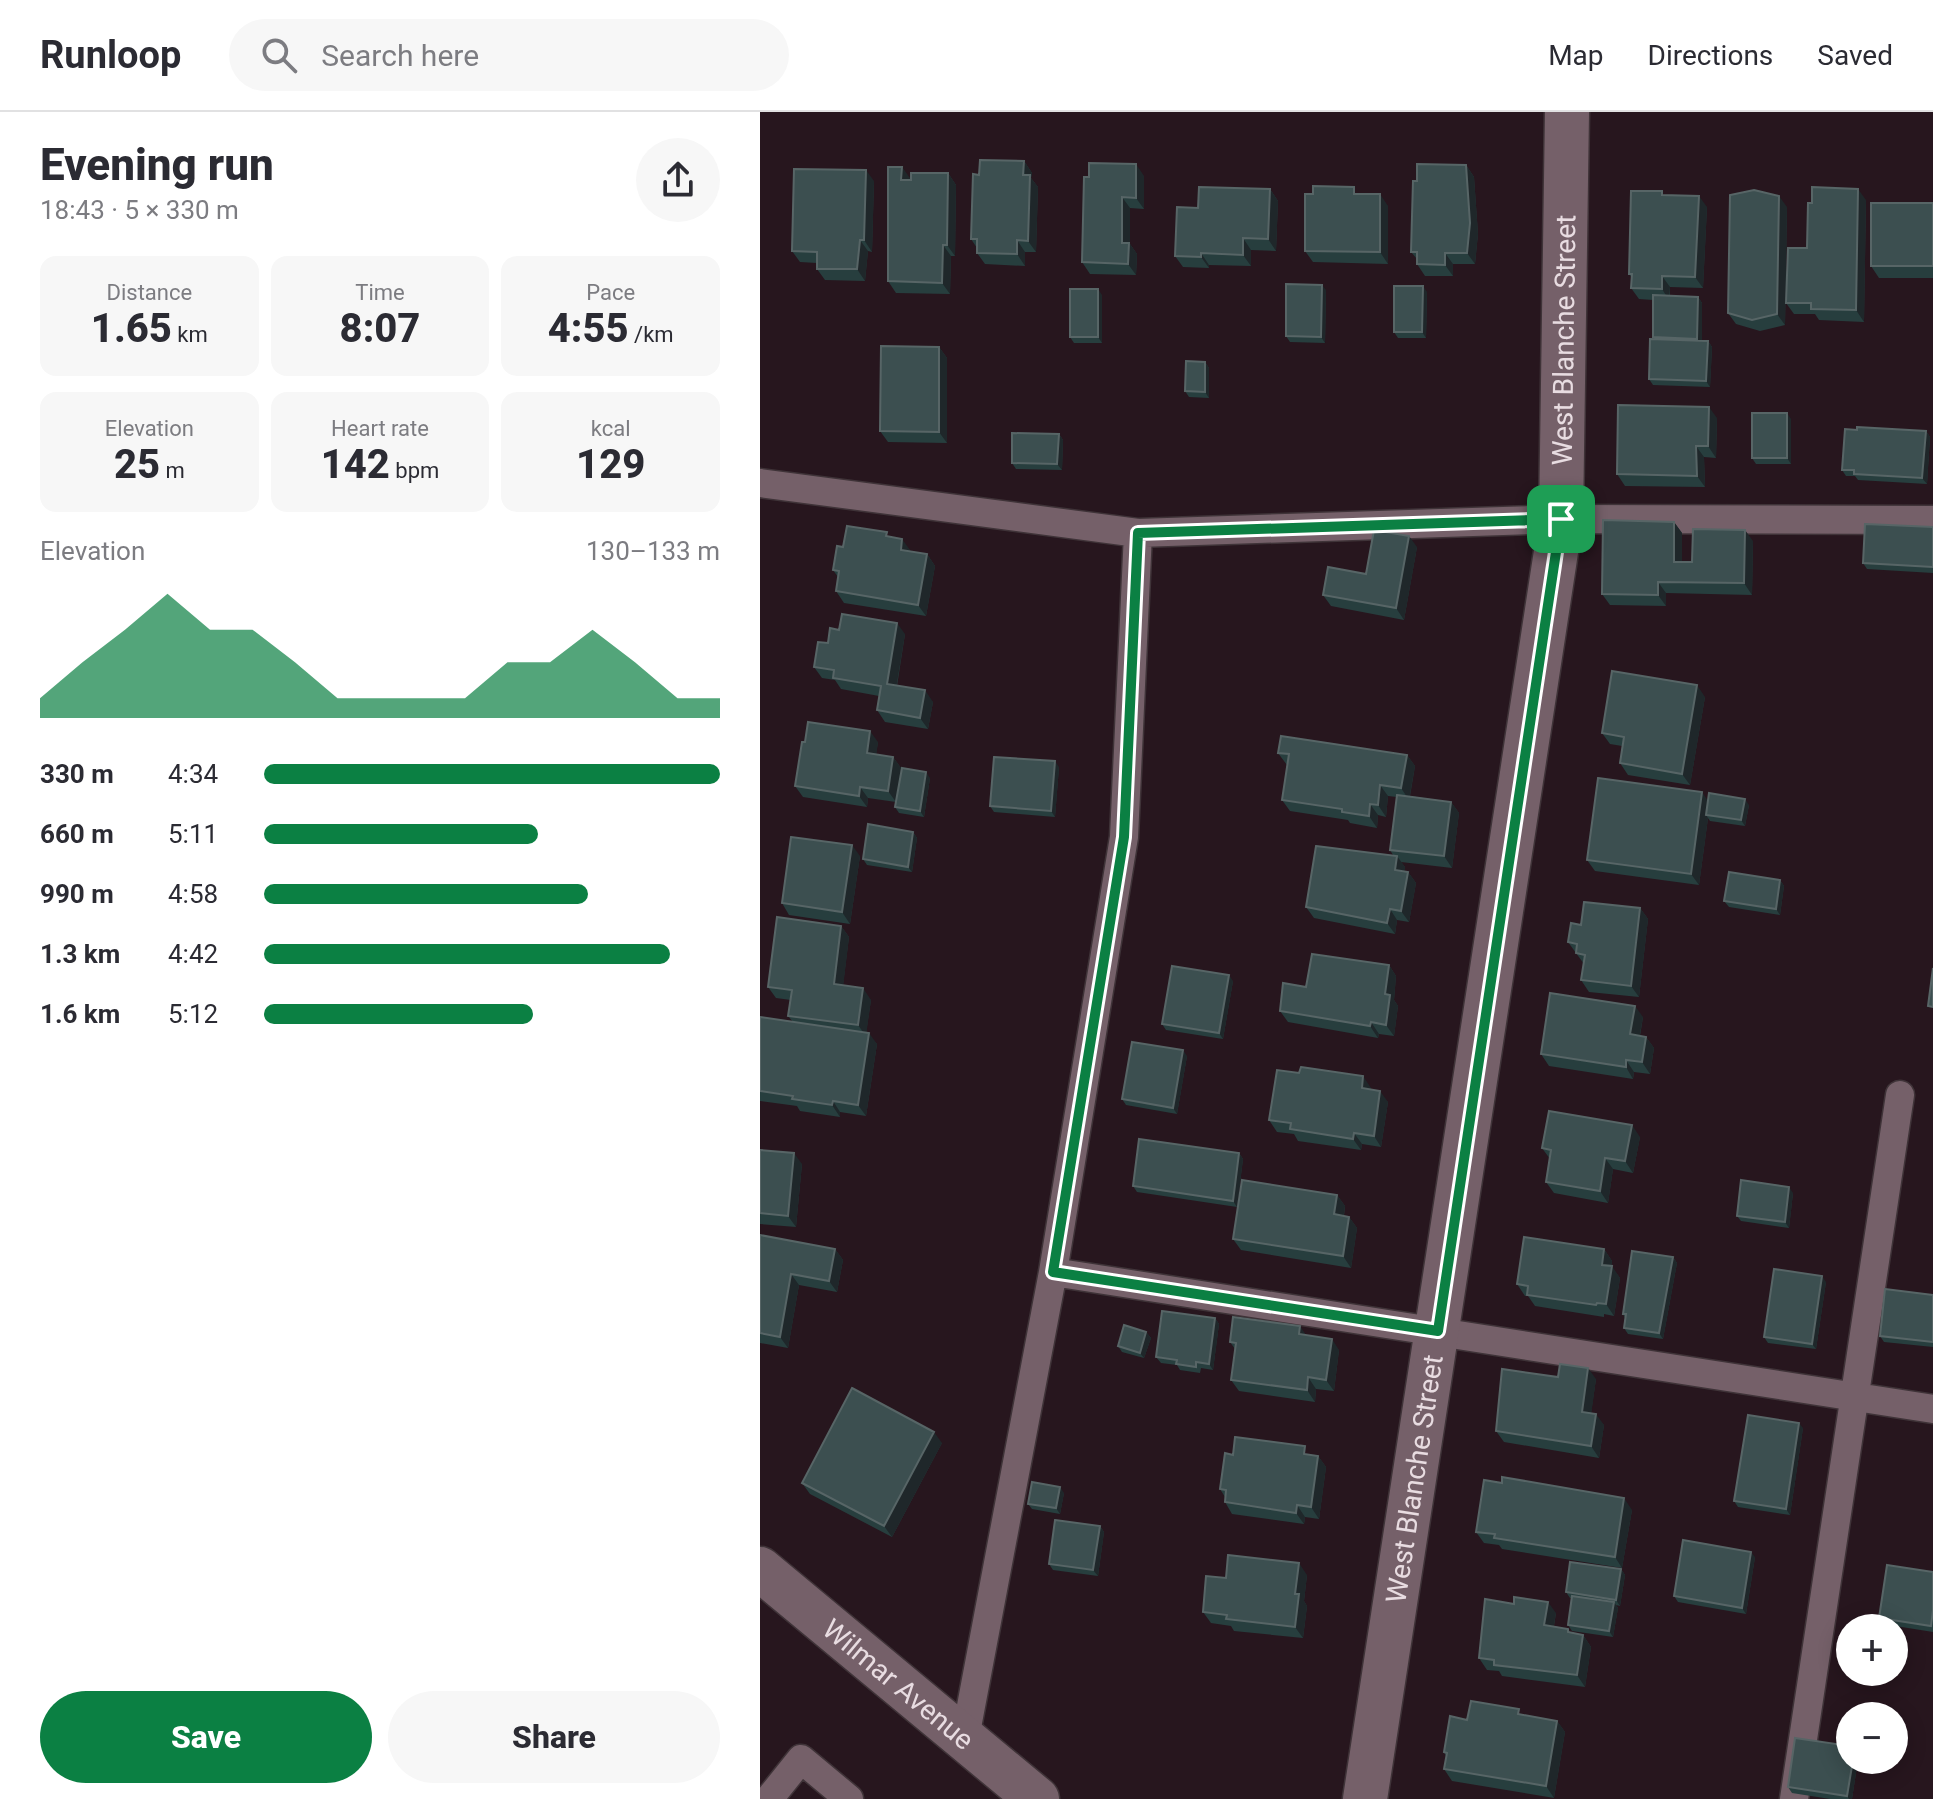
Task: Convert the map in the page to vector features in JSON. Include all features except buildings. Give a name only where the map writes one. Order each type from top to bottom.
[{"type":"street","name":"West Blanche Street","points":[[1365,1799],[1561,519],[1567,112]]},
{"type":"street","name":"Wilmar Avenue","points":[[760,1569],[1037,1799]]},
{"type":"lane","points":[[760,483],[1138,533],[1561,519],[1933,520]]},
{"type":"lane","points":[[965,1738],[1053,1272],[1124,837],[1138,533]]},
{"type":"lane","points":[[1794,1799],[1900,1095]]},
{"type":"lane","points":[[1053,1272],[1933,1409]]},
{"type":"lane","points":[[769,1799],[801,1759],[849,1799]]},
{"type":"route","points":[[1561,519],[1438,1331],[1053,1272],[1124,837],[1138,533],[1561,519]]}]
